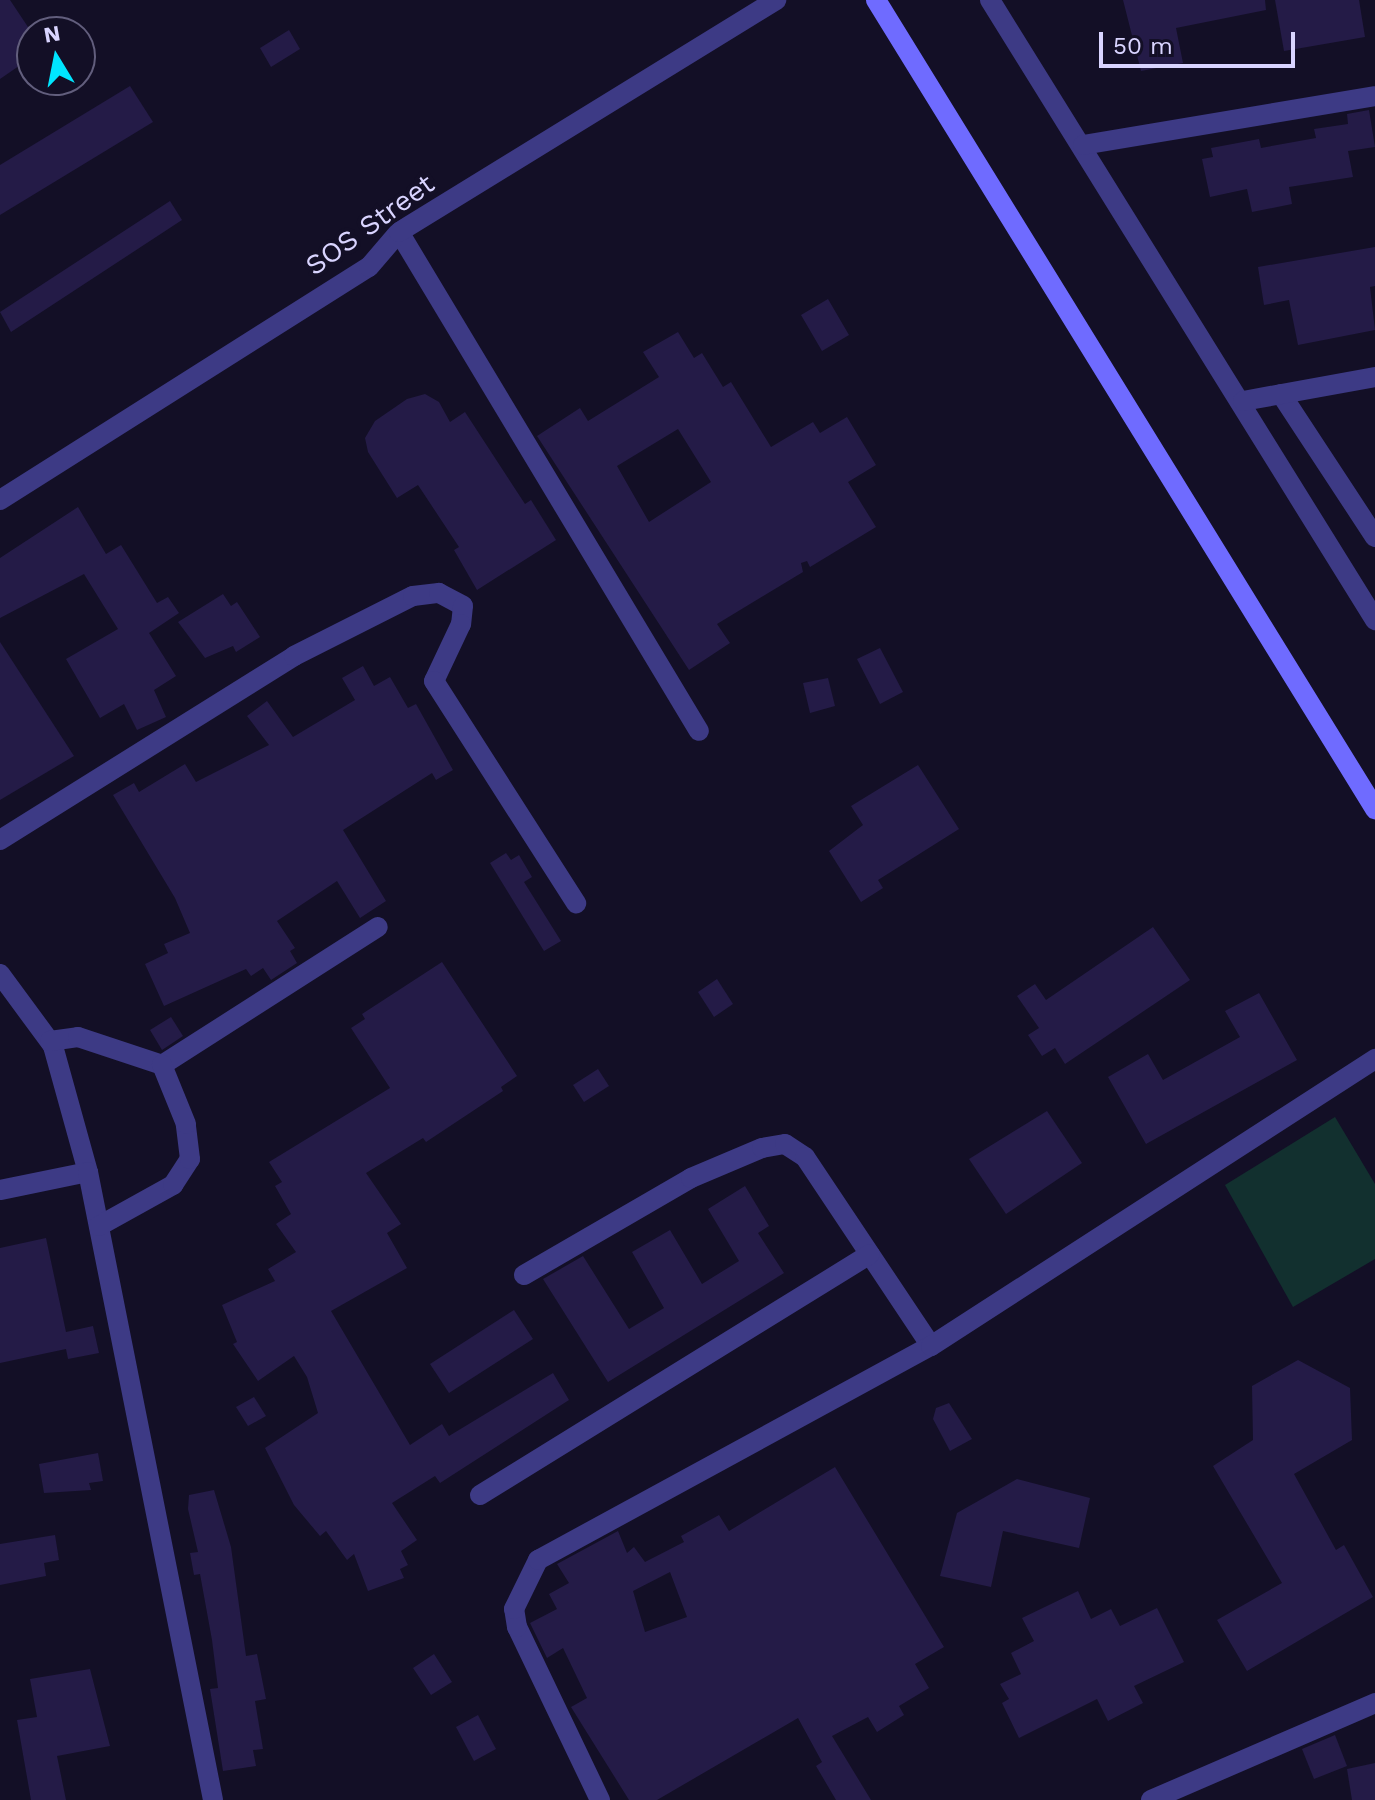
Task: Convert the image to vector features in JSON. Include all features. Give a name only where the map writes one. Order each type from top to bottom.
[{"type":"main road","points":[[876,0],[1372,797]]},
{"type":"street","name":"SOS Street","points":[[0,500],[369,267],[399,232],[776,0]]},
{"type":"street","points":[[990,0],[1243,401],[1375,620]]},
{"type":"street","points":[[1083,145],[1375,96]]},
{"type":"street","points":[[399,232],[699,731]]},
{"type":"street","points":[[1243,401],[1375,377]]},
{"type":"street","points":[[1281,394],[1375,537]]},
{"type":"street","points":[[0,840],[294,656],[413,596],[439,593],[463,606],[461,624],[434,681],[576,903]]},
{"type":"street","points":[[162,1065],[378,927]]},
{"type":"street","points":[[0,974],[50,1041],[69,1089],[213,1800]]},
{"type":"street","points":[[50,1041],[78,1037],[162,1065],[186,1124],[190,1159],[173,1185],[99,1226]]},
{"type":"street","points":[[600,1800],[517,1627],[514,1609],[538,1560],[931,1346],[1375,1059]]},
{"type":"street","points":[[524,1275],[691,1178],[774,1144],[785,1144],[805,1157],[931,1346]]},
{"type":"street","points":[[0,1190],[88,1172]]},
{"type":"street","points":[[480,1495],[870,1254]]},
{"type":"street","points":[[1151,1800],[1375,1703]]},
{"type":"green space","points":[[1335,1117],[1375,1184],[1375,1259],[1293,1307],[1225,1185]]},
{"type":"building","points":[[0,0],[10,0],[21,16],[16,16],[16,68],[0,79]]},
{"type":"building","points":[[1123,0],[1265,0],[1266,10],[1176,28],[1183,63],[1141,71]]},
{"type":"building","points":[[1275,0],[1359,0],[1365,37],[1284,51]]},
{"type":"building","points":[[289,30],[300,49],[271,67],[260,48]]},
{"type":"building","points":[[130,86],[153,122],[0,215],[0,165]]},
{"type":"building","points":[[1369,110],[1375,147],[1348,151],[1353,177],[1289,187],[1292,204],[1252,212],[1247,189],[1210,197],[1202,159],[1213,157],[1211,148],[1259,139],[1261,148],[1316,138],[1314,129],[1348,124],[1347,114]]},
{"type":"building","points":[[170,201],[182,220],[11,332],[0,312]]},
{"type":"building","points":[[1375,247],[1375,286],[1370,287],[1375,330],[1298,345],[1289,300],[1264,305],[1258,267]]},
{"type":"building","points":[[828,299],[849,335],[822,351],[801,315]]},
{"type":"building","points":[[678,332],[694,358],[702,353],[723,387],[731,382],[771,447],[813,422],[820,433],[847,417],[876,465],[848,482],[876,527],[810,567],[807,561],[801,563],[803,572],[717,624],[730,643],[689,670],[537,436],[580,408],[588,421],[659,377],[643,352]],"holes":[[[678,429],[711,482],[649,522],[617,466]]]},
{"type":"building","points":[[425,394],[439,402],[450,422],[465,412],[525,504],[531,500],[556,540],[477,590],[454,550],[459,547],[418,485],[397,498],[368,452],[365,438],[375,421],[407,399]]},
{"type":"building","points":[[78,507],[106,554],[121,545],[157,603],[168,597],[179,613],[149,633],[176,676],[154,690],[166,717],[137,730],[124,704],[100,718],[66,659],[118,629],[84,574],[0,618],[0,558]]},
{"type":"building","points":[[223,594],[231,606],[237,602],[260,637],[236,652],[233,646],[205,658],[178,622]]},
{"type":"building","points":[[0,642],[74,756],[0,800]]},
{"type":"building","points":[[880,648],[903,692],[880,704],[857,659]]},
{"type":"building","points":[[363,666],[374,686],[390,677],[408,708],[416,704],[453,770],[436,780],[432,773],[343,830],[386,901],[360,918],[337,881],[277,921],[295,948],[290,951],[297,963],[271,980],[263,968],[251,976],[246,969],[164,1006],[145,964],[168,953],[164,944],[190,933],[175,898],[113,795],[134,783],[139,792],[185,764],[196,782],[269,745],[247,716],[267,701],[293,737],[355,700],[342,678]]},
{"type":"building","points":[[828,678],[835,706],[810,713],[803,683]]},
{"type":"building","points":[[918,765],[959,829],[878,880],[883,888],[861,902],[829,851],[863,825],[851,806]]},
{"type":"building","points":[[506,853],[511,860],[519,855],[532,877],[524,882],[561,941],[544,951],[490,863]]},
{"type":"building","points":[[1153,927],[1190,980],[1065,1064],[1055,1048],[1042,1056],[1028,1035],[1039,1028],[1017,996],[1035,984],[1046,1000]]},
{"type":"building","points":[[442,962],[517,1076],[501,1087],[503,1091],[426,1142],[423,1138],[366,1173],[401,1224],[387,1233],[407,1268],[331,1311],[410,1445],[442,1424],[449,1436],[553,1373],[569,1400],[440,1483],[435,1476],[392,1503],[417,1540],[401,1551],[408,1565],[400,1569],[404,1578],[368,1591],[354,1554],[347,1560],[326,1531],[320,1536],[294,1505],[265,1448],[318,1413],[307,1377],[294,1356],[258,1381],[233,1344],[237,1342],[222,1305],[275,1281],[268,1269],[296,1252],[276,1224],[291,1214],[275,1186],[282,1182],[269,1162],[390,1088],[351,1028],[365,1019],[362,1014]]},
{"type":"building","points":[[717,979],[733,1004],[714,1017],[698,992]]},
{"type":"building","points":[[1259,993],[1297,1060],[1146,1144],[1108,1077],[1148,1054],[1163,1080],[1240,1037],[1225,1011]]},
{"type":"building","points":[[171,1017],[183,1036],[162,1050],[150,1030]]},
{"type":"building","points":[[598,1069],[609,1086],[584,1102],[573,1085]]},
{"type":"building","points":[[1047,1111],[1082,1163],[1006,1214],[969,1159]]},
{"type":"building","points":[[745,1186],[769,1226],[758,1233],[784,1273],[608,1382],[543,1279],[583,1256],[629,1329],[664,1308],[632,1252],[670,1230],[702,1284],[739,1261],[708,1209]]},
{"type":"building","points":[[46,1238],[66,1332],[93,1326],[99,1353],[68,1359],[66,1349],[0,1363],[0,1248]]},
{"type":"building","points":[[514,1310],[533,1339],[449,1393],[430,1364]]},
{"type":"building","points":[[1298,1360],[1350,1388],[1352,1440],[1294,1474],[1336,1550],[1344,1545],[1373,1597],[1247,1671],[1217,1620],[1282,1583],[1213,1466],[1253,1440],[1252,1386]]},
{"type":"building","points":[[254,1397],[266,1416],[248,1426],[236,1407]]},
{"type":"building","points":[[949,1403],[972,1439],[950,1451],[933,1419],[936,1408]]},
{"type":"building","points":[[98,1453],[103,1481],[89,1483],[91,1490],[44,1493],[39,1464]]},
{"type":"building","points":[[835,1467],[944,1647],[915,1664],[929,1688],[899,1706],[904,1715],[877,1732],[868,1717],[832,1736],[871,1800],[836,1800],[816,1766],[822,1762],[798,1718],[657,1800],[629,1800],[571,1707],[587,1698],[563,1648],[547,1658],[530,1623],[557,1609],[549,1594],[569,1583],[557,1564],[618,1531],[627,1553],[634,1547],[645,1562],[684,1542],[681,1536],[719,1515],[729,1531]],"holes":[[[670,1572],[687,1617],[645,1632],[633,1591]]]},
{"type":"building","points":[[1017,1479],[1090,1498],[1079,1548],[1003,1531],[991,1587],[940,1576],[957,1513]]},
{"type":"building","points":[[214,1490],[231,1547],[246,1656],[257,1654],[266,1699],[255,1701],[263,1749],[253,1750],[256,1766],[223,1771],[210,1689],[218,1688],[212,1640],[200,1574],[194,1575],[190,1553],[198,1552],[188,1509],[189,1495]]},
{"type":"building","points":[[55,1535],[59,1560],[44,1563],[46,1576],[0,1585],[0,1544]]},
{"type":"building","points":[[1078,1591],[1091,1619],[1111,1609],[1120,1626],[1157,1608],[1184,1662],[1134,1686],[1143,1703],[1108,1721],[1097,1699],[1019,1738],[1002,1703],[1009,1699],[1000,1684],[1021,1674],[1011,1653],[1034,1641],[1022,1618]]},
{"type":"building","points":[[434,1654],[452,1682],[431,1695],[413,1668]]},
{"type":"building","points":[[90,1669],[110,1746],[57,1756],[66,1800],[31,1800],[17,1720],[37,1717],[30,1679]]},
{"type":"building","points":[[478,1715],[496,1749],[474,1761],[456,1727]]},
{"type":"building","points":[[1335,1735],[1347,1766],[1314,1779],[1302,1749]]},
{"type":"building","points":[[1375,1763],[1375,1800],[1352,1800],[1347,1769]]}]
